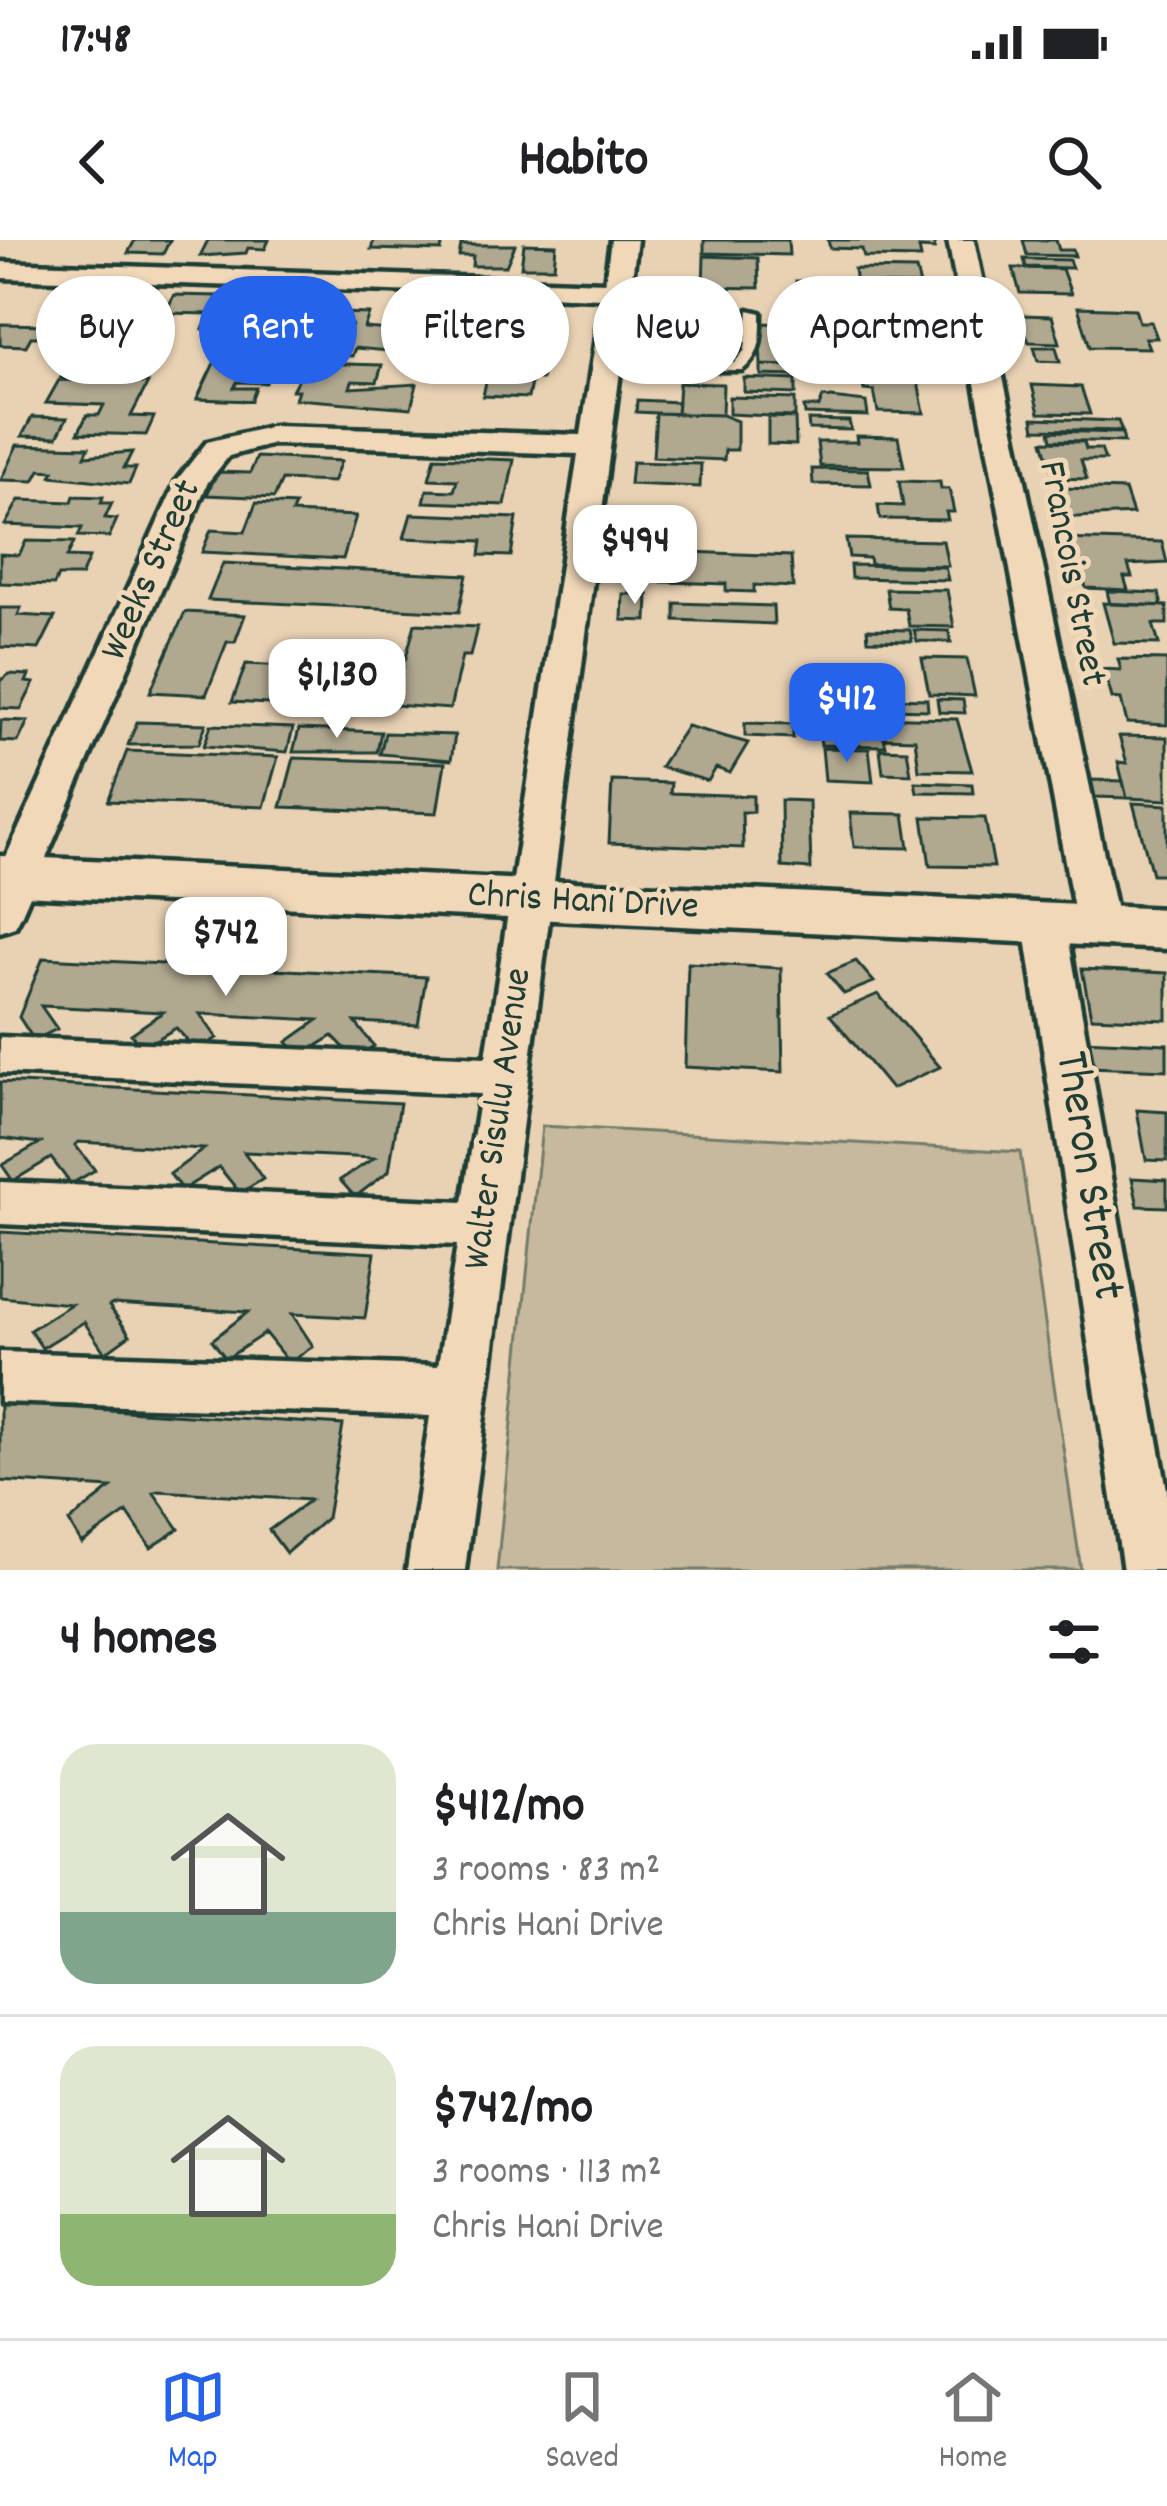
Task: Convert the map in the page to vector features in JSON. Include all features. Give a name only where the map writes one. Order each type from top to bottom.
[{"type":"street","name":"Walter Sisulu Avenue","points":[[619,276],[624,240]]},
{"type":"street","name":"Francois Street","points":[[961,240],[1072,925]]},
{"type":"street","points":[[0,270],[593,289]]},
{"type":"street","name":"Walter Sisulu Avenue","points":[[436,1570],[604,384]]},
{"type":"street","name":"Weeks Street","points":[[5,889],[193,480],[218,449],[273,435],[597,445]]},
{"type":"street","name":"Chris Hani Drive","points":[[5,889],[531,901],[1167,929]]},
{"type":"street","name":"Theron Street","points":[[1072,925],[1152,1570]]},
{"type":"street","points":[[0,1055],[507,1077]]},
{"type":"street","points":[[0,1203],[486,1225]]},
{"type":"street","points":[[0,1377],[461,1393]]},
{"type":"lane","points":[[743,364],[754,345],[754,313]]},
{"type":"shaded area","points":[[542,1126],[1020,1152],[1081,1570],[497,1570]]},
{"type":"building","points":[[135,240],[170,240],[163,254],[128,253]]},
{"type":"building","points":[[208,240],[269,240],[265,249],[200,256]]},
{"type":"building","points":[[374,240],[443,240],[441,251],[371,249]]},
{"type":"building","points":[[704,240],[788,240],[789,255],[704,253]]},
{"type":"building","points":[[828,240],[933,240],[935,249],[919,248],[921,258],[864,257],[862,249],[830,248]]},
{"type":"building","points":[[1023,240],[1056,240],[1059,250],[1073,250],[1075,256],[1027,255]]},
{"type":"building","points":[[524,244],[556,245],[554,267],[521,267]]},
{"type":"building","points":[[461,245],[515,245],[506,266],[472,266],[473,256],[459,256]]},
{"type":"building","points":[[704,256],[758,258],[759,288],[743,288],[743,276],[703,276]]},
{"type":"building","points":[[1024,259],[1069,260],[1072,268],[1026,267]]},
{"type":"building","points":[[1013,268],[1062,269],[1071,294],[1026,293],[1026,276],[1015,276]]},
{"type":"building","points":[[854,269],[916,270],[918,276],[855,276]]},
{"type":"building","points":[[175,295],[199,296],[199,314],[175,313]]},
{"type":"building","points":[[1078,307],[1135,309],[1139,322],[1151,322],[1157,338],[1145,338],[1149,348],[1090,347]]},
{"type":"building","points":[[357,314],[369,314],[364,328],[381,329],[381,350],[357,348]]},
{"type":"building","points":[[1026,315],[1052,316],[1060,343],[1029,342]]},
{"type":"building","points":[[759,323],[767,323],[767,365],[761,365]]},
{"type":"building","points":[[0,324],[36,325],[36,337],[26,346],[0,345]]},
{"type":"building","points":[[1034,347],[1056,347],[1060,362],[1038,361]]},
{"type":"building","points":[[357,364],[381,365],[377,382],[357,381]]},
{"type":"building","points":[[744,378],[796,384],[796,394],[744,392]]},
{"type":"building","points":[[57,384],[147,384],[131,416],[154,417],[146,435],[78,433],[87,415],[99,415],[104,405],[46,403]]},
{"type":"building","points":[[204,384],[256,388],[251,401],[197,399]]},
{"type":"building","points":[[295,384],[351,384],[350,388],[417,384],[411,408],[295,399],[298,390],[292,390]]},
{"type":"building","points":[[486,384],[531,384],[528,398],[483,396]]},
{"type":"building","points":[[679,384],[723,384],[722,415],[677,414]]},
{"type":"building","points":[[863,384],[918,384],[924,413],[878,412],[874,391],[864,390]]},
{"type":"building","points":[[1032,385],[1081,387],[1090,414],[1039,413]]},
{"type":"building","points":[[729,397],[795,399],[795,417],[729,414]]},
{"type":"building","points":[[823,397],[866,402],[868,416],[805,414],[804,407],[819,407]]},
{"type":"building","points":[[637,400],[678,402],[677,414],[636,412]]},
{"type":"building","points":[[656,413],[722,415],[737,421],[737,450],[725,450],[724,460],[653,457]]},
{"type":"building","points":[[32,417],[67,418],[57,437],[22,436]]},
{"type":"building","points":[[768,417],[795,418],[796,445],[768,444]]},
{"type":"building","points":[[1033,418],[1118,421],[1122,431],[1035,429]]},
{"type":"building","points":[[808,420],[849,421],[851,430],[809,429]]},
{"type":"building","points":[[1050,431],[1122,433],[1124,442],[1052,440]]},
{"type":"building","points":[[856,436],[898,437],[904,467],[820,466],[817,442],[857,442]]},
{"type":"building","points":[[1043,441],[1084,442],[1086,449],[1101,449],[1105,460],[1081,460],[1087,479],[1054,478]]},
{"type":"building","points":[[17,445],[89,447],[85,456],[132,452],[124,468],[136,468],[129,484],[51,476],[54,471],[40,470],[34,481],[1,480]]},
{"type":"building","points":[[257,457],[341,461],[333,482],[282,480],[274,498],[207,495],[217,472],[250,473]]},
{"type":"building","points":[[435,457],[514,460],[505,505],[424,502],[427,490],[454,491],[457,480],[429,479]]},
{"type":"building","points":[[632,462],[701,464],[700,487],[630,484]]},
{"type":"building","points":[[812,469],[868,470],[871,485],[813,484]]},
{"type":"building","points":[[899,481],[940,482],[941,489],[949,489],[954,512],[946,512],[948,520],[880,519],[878,505],[903,506]]},
{"type":"building","points":[[1062,488],[1125,490],[1133,514],[1059,518],[1055,504],[1067,504]]},
{"type":"building","points":[[74,496],[103,497],[101,503],[112,503],[105,518],[117,519],[109,537],[78,536],[82,528],[5,525],[19,500],[72,502]]},
{"type":"building","points":[[256,503],[295,505],[292,513],[356,516],[343,559],[202,552],[211,530],[245,532]]},
{"type":"building","points":[[411,514],[517,518],[511,556],[480,555],[482,541],[404,538]]},
{"type":"building","points":[[846,539],[943,541],[948,566],[870,564],[869,558],[849,557]]},
{"type":"building","points":[[1059,539],[1162,542],[1167,563],[1128,565],[1132,577],[1124,577],[1128,590],[1086,588],[1078,560],[1064,559]]},
{"type":"building","points":[[26,541],[74,542],[67,557],[89,558],[81,576],[58,576],[54,585],[0,583],[0,554],[19,555]]},
{"type":"building","points":[[640,550],[791,556],[793,587],[754,585],[754,592],[726,591],[726,584],[637,581]]},
{"type":"building","points":[[223,563],[467,575],[459,612],[208,600]]},
{"type":"building","points":[[850,565],[945,567],[948,580],[851,578]]},
{"type":"building","points":[[886,589],[947,590],[954,627],[909,626],[906,609],[889,608]]},
{"type":"building","points":[[1107,591],[1159,593],[1162,606],[1110,604]]},
{"type":"building","points":[[623,594],[648,594],[647,621],[622,620]]},
{"type":"building","points":[[675,603],[773,606],[774,624],[675,620]]},
{"type":"building","points":[[1103,603],[1167,606],[1167,624],[1153,624],[1159,644],[1114,643]]},
{"type":"building","points":[[0,608],[21,608],[18,615],[55,617],[39,649],[0,647]]},
{"type":"building","points":[[185,612],[245,615],[235,642],[227,642],[206,695],[150,692]]},
{"type":"building","points":[[415,624],[477,627],[470,656],[462,656],[450,709],[393,705]]},
{"type":"building","points":[[867,629],[910,630],[912,641],[868,640]]},
{"type":"building","points":[[914,630],[949,631],[951,642],[917,641]]},
{"type":"building","points":[[922,658],[967,659],[975,696],[929,694]]},
{"type":"building","points":[[1118,659],[1167,660],[1167,725],[1127,723],[1121,699],[1112,698],[1104,669],[1121,670]]},
{"type":"building","points":[[246,664],[389,671],[378,710],[232,702]]},
{"type":"building","points":[[9,674],[29,675],[26,682],[34,683],[21,709],[0,708],[0,681]]},
{"type":"building","points":[[816,688],[855,689],[858,709],[817,709]]},
{"type":"building","points":[[885,698],[927,699],[928,710],[887,709]]},
{"type":"building","points":[[937,699],[963,700],[965,713],[939,712]]},
{"type":"building","points":[[818,716],[957,719],[972,771],[919,770],[915,739],[884,738],[886,746],[821,745]]},
{"type":"building","points":[[1,720],[28,721],[18,742],[0,741]]},
{"type":"building","points":[[137,722],[206,724],[199,744],[128,745]]},
{"type":"building","points":[[745,723],[793,724],[793,738],[745,736]]},
{"type":"building","points":[[211,725],[293,728],[287,752],[204,746]]},
{"type":"building","points":[[687,726],[748,743],[730,773],[716,768],[708,781],[660,767]]},
{"type":"building","points":[[299,729],[381,732],[377,752],[293,752]]},
{"type":"building","points":[[385,733],[455,735],[451,760],[380,754]]},
{"type":"building","points":[[1119,736],[1167,737],[1167,800],[1127,798],[1118,762],[1127,763]]},
{"type":"building","points":[[822,748],[869,749],[873,782],[825,780]]},
{"type":"building","points":[[880,749],[907,750],[911,774],[883,773]]},
{"type":"building","points":[[127,751],[278,757],[264,807],[108,801]]},
{"type":"building","points":[[294,758],[445,763],[437,813],[281,807]]},
{"type":"building","points":[[1090,780],[1123,781],[1127,798],[1095,797]]},
{"type":"building","points":[[612,781],[671,783],[670,793],[753,796],[753,812],[742,812],[743,848],[609,843]]},
{"type":"building","points":[[915,782],[972,784],[973,793],[917,792]]},
{"type":"building","points":[[781,800],[809,801],[811,869],[782,867]]},
{"type":"building","points":[[1133,803],[1167,805],[1167,874],[1152,874]]},
{"type":"building","points":[[850,813],[904,814],[909,848],[854,847]]},
{"type":"building","points":[[923,817],[985,818],[994,867],[930,866]]},
{"type":"building","points":[[43,958],[426,977],[418,1025],[355,1022],[374,1046],[354,1058],[333,1036],[300,1056],[287,1042],[318,1020],[200,1014],[217,1038],[196,1050],[176,1028],[142,1048],[131,1034],[163,1012],[41,1006],[57,1029],[34,1040],[19,1017]]},
{"type":"building","points":[[856,961],[874,982],[844,994],[827,973]]},
{"type":"building","points":[[688,963],[781,968],[783,1072],[685,1067]]},
{"type":"building","points":[[1082,969],[1167,973],[1167,1020],[1091,1017]]},
{"type":"building","points":[[878,994],[940,1067],[891,1089],[830,1015]]},
{"type":"building","points":[[1083,1040],[1167,1044],[1167,1070],[1088,1067]]},
{"type":"building","points":[[0,1082],[400,1103],[389,1171],[355,1197],[340,1180],[374,1158],[244,1152],[263,1179],[240,1193],[219,1167],[182,1190],[170,1174],[204,1149],[78,1142],[75,1145],[95,1170],[71,1184],[51,1158],[13,1181],[2,1165],[40,1143],[0,1138]]},
{"type":"building","points":[[1137,1110],[1167,1112],[1167,1161],[1146,1160]]},
{"type":"building","points":[[1132,1178],[1167,1180],[1167,1207],[1138,1206]]},
{"type":"building","points":[[0,1232],[375,1253],[365,1318],[292,1314],[313,1346],[289,1363],[265,1333],[226,1359],[212,1340],[248,1312],[113,1304],[109,1306],[130,1335],[105,1353],[84,1322],[42,1348],[30,1330],[71,1304],[0,1297]]},
{"type":"building","points":[[0,1403],[343,1425],[327,1518],[286,1553],[269,1530],[310,1500],[158,1491],[154,1493],[179,1529],[151,1548],[127,1512],[82,1544],[69,1522],[111,1488],[0,1481]]}]
